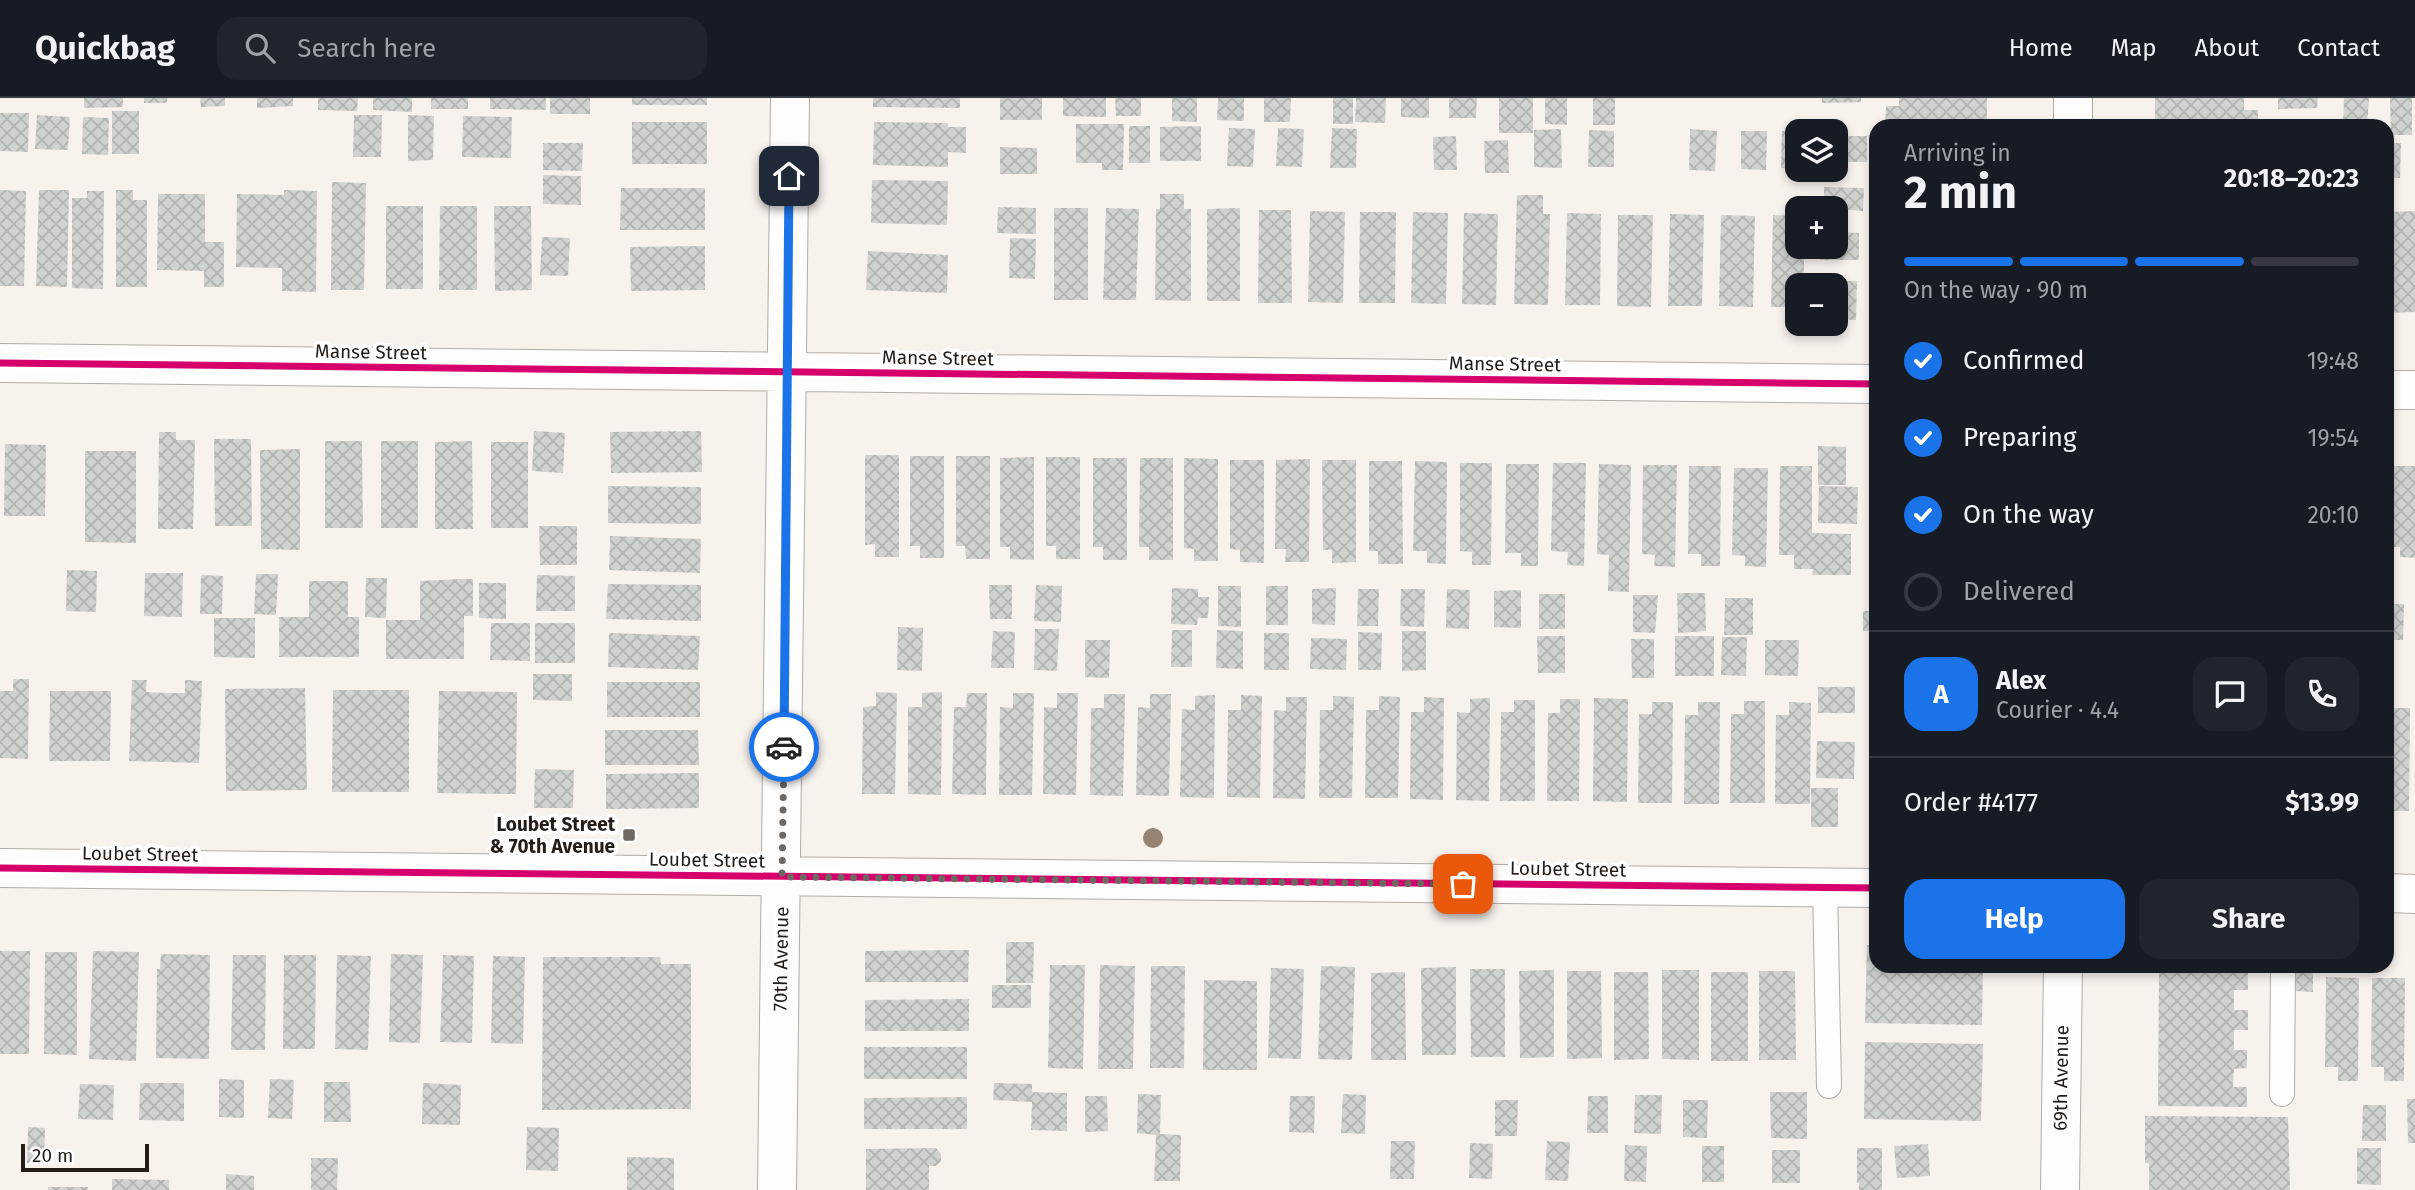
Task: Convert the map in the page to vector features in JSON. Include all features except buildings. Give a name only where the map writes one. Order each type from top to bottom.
[{"type":"street","name":"70th Avenue","points":[[778,1190],[790,98]]},
{"type":"street","points":[[2073,98],[2073,119]]},
{"type":"street","name":"Manse Street","points":[[0,363],[1869,384]]},
{"type":"street","points":[[2394,390],[2415,390]]},
{"type":"street","name":"Loubet Street","points":[[0,868],[1869,888]]},
{"type":"street","points":[[2394,893],[2415,894]]},
{"type":"street","name":"69th Avenue","points":[[2060,1190],[2063,973]]},
{"type":"lane","points":[[1825,887],[1829,1086]]},
{"type":"lane","points":[[2281,1094],[2283,973]]},
{"type":"cycle path","points":[[0,363],[1869,384]]},
{"type":"cycle path","points":[[0,868],[1869,888]]},
{"type":"way so far","points":[[784,747],[782,877],[1463,884]]},
{"type":"place","name":"Loubet Street & 70th Avenue","points":[[629,835]]},
{"type":"route","points":[[784,747],[789,176]]}]
